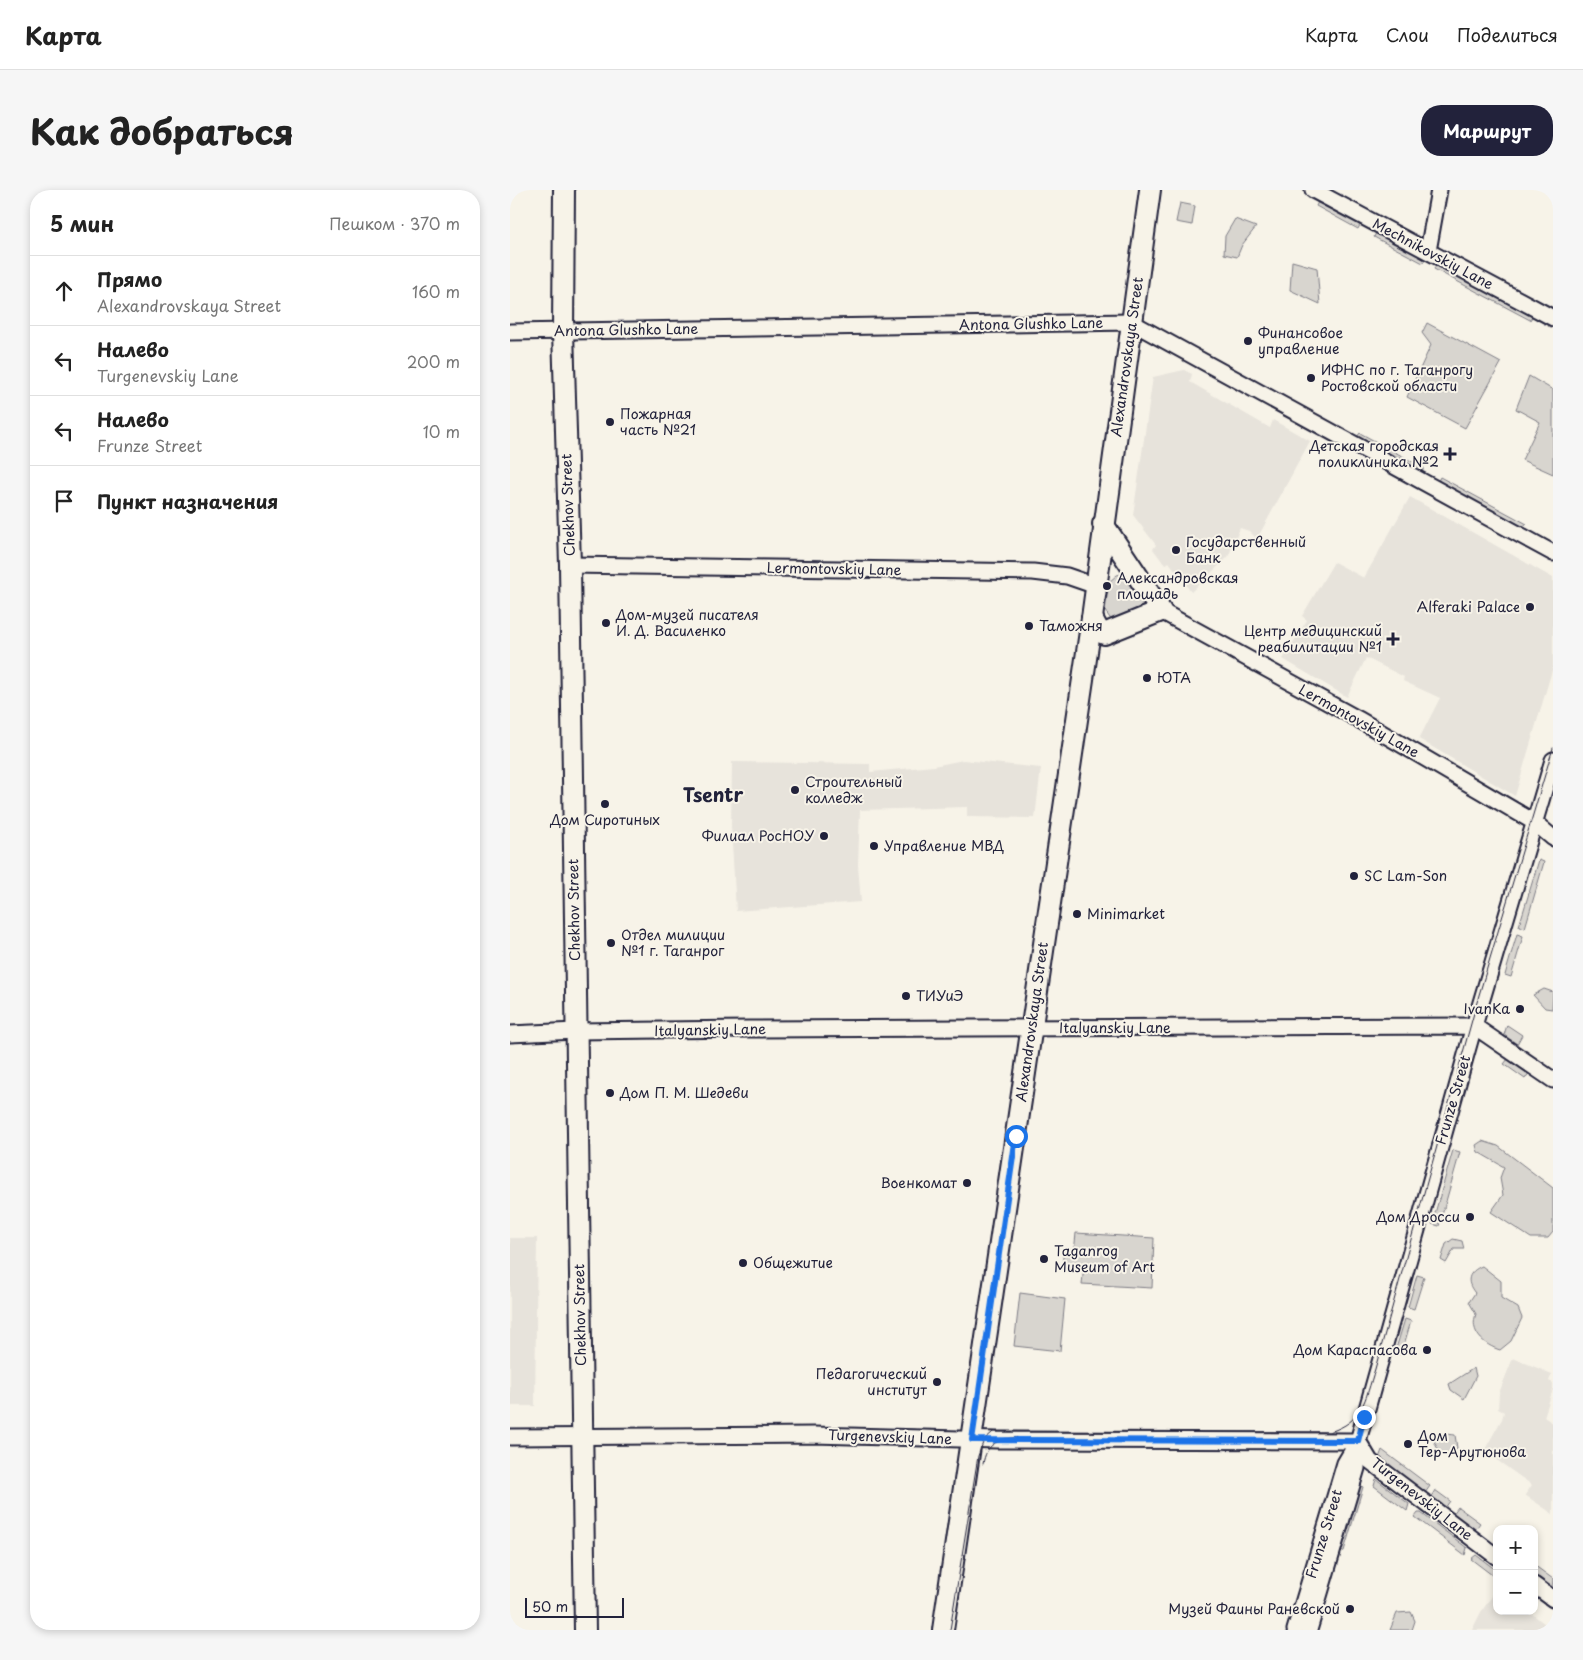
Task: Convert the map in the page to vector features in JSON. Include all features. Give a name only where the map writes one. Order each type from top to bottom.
[{"type":"main road","name":"Chekhov Street","points":[[564,190],[563,331],[570,565],[585,1630]]},
{"type":"main road","name":"Alexandrovskaya Street","points":[[943,1630],[1092,618],[1103,524],[1150,190]]},
{"type":"main road","points":[[1092,618],[1098,631],[1104,634],[1161,611],[1103,524]]},
{"type":"main road","points":[[1097,579],[1110,561],[1120,560],[1128,564]]},
{"type":"main road","points":[[1087,652],[1112,632]]},
{"type":"street","name":"Mechnikovskiy Lane","points":[[1313,190],[1553,318]]},
{"type":"street","points":[[1428,251],[1439,190]]},
{"type":"street","name":"Antona Glushko Lane","points":[[510,332],[1131,322],[1553,553]]},
{"type":"street","name":"Lermontovskiy Lane","points":[[570,565],[1033,572],[1097,579]]},
{"type":"street","name":"Lermontovskiy Lane","points":[[1161,611],[1358,719],[1534,822],[1553,838]]},
{"type":"street","name":"Frunze Street","points":[[1309,1630],[1357,1468],[1358,1441],[1474,1026],[1553,760]]},
{"type":"street","points":[[1474,1026],[1553,1080]]},
{"type":"street","name":"Italyanskiy Lane","points":[[510,1034],[576,1031],[1474,1026]]},
{"type":"street","name":"Turgenevskiy Lane","points":[[510,1437],[814,1435],[972,1440],[1358,1441],[1370,1461],[1493,1554]]},
{"type":"street","name":"Frunze Street","points":[[1295,1630],[1345,1463],[1358,1441]]},
{"type":"street","points":[[1538,1588],[1553,1599]]},
{"type":"shaded area","points":[[1319,200],[1361,223],[1358,229],[1316,206]]},
{"type":"shaded area","points":[[1180,203],[1195,206],[1192,225],[1176,222]]},
{"type":"shaded area","points":[[1235,219],[1256,227],[1242,245],[1237,257],[1224,254],[1225,236]]},
{"type":"shaded area","points":[[1377,231],[1427,257],[1423,263],[1374,237]]},
{"type":"shaded area","points":[[1292,261],[1317,268],[1320,304],[1290,290]]},
{"type":"shaded area","points":[[1437,263],[1534,314],[1530,320],[1434,269]]},
{"type":"shaded area","points":[[1427,323],[1501,363],[1465,428],[1407,397],[1431,345],[1422,333]]},
{"type":"shaded area","points":[[1184,370],[1192,374],[1190,382],[1270,428],[1273,420],[1310,441],[1257,539],[1249,531],[1240,528],[1228,557],[1191,592],[1169,562],[1165,565],[1153,549],[1156,545],[1133,515],[1153,377]]},
{"type":"shaded area","points":[[1529,376],[1553,390],[1553,474],[1522,460],[1540,422],[1516,409]]},
{"type":"shaded area","points":[[1360,433],[1424,468],[1422,472],[1357,437]]},
{"type":"shaded area","points":[[1440,477],[1527,524],[1521,527],[1438,481]]},
{"type":"shaded area","name":"Центр медицинский реабилитации №1","points":[[1410,497],[1553,578],[1553,667],[1515,796],[1419,739],[1440,698],[1403,681],[1404,677],[1366,658],[1347,697],[1283,659],[1307,620],[1302,616],[1334,562],[1364,578]]},
{"type":"shaded area","points":[[1123,574],[1129,577],[1146,606],[1112,621],[1105,611],[1109,582],[1117,575]]},
{"type":"shaded area","points":[[963,760],[1041,768],[1035,818],[967,817],[967,807],[860,810],[858,865],[861,902],[736,911],[731,826],[732,762],[870,764],[870,772],[934,766]]},
{"type":"shaded area","points":[[1539,860],[1544,862],[1525,928],[1519,926]]},
{"type":"shaded area","points":[[1517,934],[1523,936],[1511,977],[1505,975]]},
{"type":"shaded area","points":[[1544,989],[1553,992],[1552,1009],[1545,1008],[1533,995]]},
{"type":"shaded area","points":[[1507,1025],[1522,1035],[1517,1044],[1504,1035]]},
{"type":"shaded area","points":[[1508,1059],[1529,1073],[1525,1079],[1504,1064]]},
{"type":"shaded area","points":[[1482,1141],[1498,1146],[1553,1188],[1553,1232],[1548,1238],[1531,1238],[1491,1212],[1503,1195],[1500,1178],[1504,1167],[1478,1152],[1476,1145]]},
{"type":"shaded area","points":[[1453,1150],[1460,1152],[1439,1226],[1432,1224]]},
{"type":"shaded area","points":[[1076,1233],[1154,1238],[1152,1288],[1082,1284],[1084,1266],[1063,1264],[1063,1252],[1074,1253]]},
{"type":"shaded area","points":[[510,1238],[537,1238],[535,1406],[510,1406]]},
{"type":"shaded area","points":[[1453,1239],[1462,1241],[1464,1249],[1454,1249],[1446,1263],[1441,1260],[1446,1244]]},
{"type":"shaded area","points":[[1482,1266],[1501,1281],[1501,1298],[1518,1308],[1522,1318],[1511,1341],[1500,1350],[1489,1345],[1479,1337],[1474,1321],[1476,1314],[1469,1302],[1475,1293],[1469,1281],[1471,1274]]},
{"type":"shaded area","points":[[1417,1275],[1424,1277],[1414,1309],[1408,1307]]},
{"type":"shaded area","points":[[1020,1293],[1065,1299],[1060,1351],[1014,1346]]},
{"type":"shaded area","points":[[1405,1319],[1411,1321],[1401,1355],[1395,1352]]},
{"type":"shaded area","points":[[1513,1358],[1552,1374],[1549,1381],[1553,1383],[1553,1389],[1544,1417],[1553,1423],[1553,1514],[1525,1495],[1532,1485],[1484,1451],[1502,1419],[1504,1412],[1498,1409],[1499,1393]]},
{"type":"shaded area","points":[[1474,1368],[1476,1376],[1464,1399],[1451,1390],[1449,1384]]},
{"type":"shaded area","points":[[1445,1434],[1455,1435],[1457,1448],[1449,1457],[1438,1450],[1434,1441]]},
{"type":"shaded area","points":[[1382,1450],[1430,1486],[1425,1493],[1379,1458]]},
{"type":"shaded area","points":[[1376,1479],[1409,1504],[1407,1511],[1374,1486]]},
{"type":"shaded area","points":[[1357,1483],[1363,1487],[1344,1551],[1335,1555]]},
{"type":"shaded area","points":[[1435,1490],[1450,1501],[1445,1508],[1431,1497]]},
{"type":"shaded area","points":[[1458,1507],[1480,1523],[1475,1530],[1453,1514]]},
{"type":"shaded area","points":[[1418,1513],[1421,1513],[1467,1548],[1465,1555],[1415,1517]]},
{"type":"shaded area","points":[[1476,1555],[1493,1568],[1493,1574],[1492,1575],[1471,1559]]},
{"type":"shaded area","points":[[1538,1568],[1553,1579],[1552,1588],[1538,1578]]},
{"type":"shaded area","points":[[1493,1595],[1493,1615],[1533,1615],[1553,1630],[1472,1630]]},
{"type":"shaded area","points":[[1411,1612],[1415,1621],[1412,1630],[1390,1630],[1397,1613]]},
{"type":"tram line","points":[[950,1630],[978,1456],[984,1440],[993,1432],[1329,1432],[1340,1428],[1356,1416],[1365,1400],[1375,1369],[1479,995],[1553,748]]},
{"type":"tram line","points":[[983,1464],[990,1447],[1004,1439],[1017,1438]]},
{"type":"place","name":"Финансовое управление","points":[[1248,341]]},
{"type":"place","name":"ИФНС по г. Таганрогу Ростовской области","points":[[1311,378]]},
{"type":"place","name":"Пожарная часть №21","points":[[610,422]]},
{"type":"place","name":"Детская городская поликлиника №2","points":[[1450,454]]},
{"type":"place","name":"Государственный Банк","points":[[1176,550]]},
{"type":"place","name":"Александровская площадь","points":[[1107,586]]},
{"type":"place","name":"Alferaki Palace","points":[[1530,607]]},
{"type":"place","name":"Дом-музей писателя И. Д. Василенко","points":[[606,623]]},
{"type":"place","name":"Таможня","points":[[1029,626]]},
{"type":"place","name":"Центр медицинский реабилитации №1","points":[[1393,639]]},
{"type":"place","name":"ЮТА","points":[[1147,678]]},
{"type":"place","name":"Строительный колледж","points":[[795,790]]},
{"type":"place","name":"Дом Сиротиных","points":[[605,804]]},
{"type":"place","name":"Филиал РосНОУ","points":[[824,836]]},
{"type":"place","name":"Управление МВД","points":[[874,846]]},
{"type":"place","name":"SC Lam-Son","points":[[1354,876]]},
{"type":"place","name":"Minimarket","points":[[1077,914]]},
{"type":"place","name":"Отдел милиции №1 г. Таганрог","points":[[611,943]]},
{"type":"place","name":"ТИУиЭ","points":[[906,996]]},
{"type":"place","name":"IvanKa","points":[[1520,1009]]},
{"type":"place","name":"Дом П. М. Шедеви","points":[[610,1093]]},
{"type":"place","name":"Военкомат","points":[[967,1183]]},
{"type":"place","name":"Дом Дросси","points":[[1470,1217]]},
{"type":"place","name":"Taganrog Museum of Art","points":[[1044,1259]]},
{"type":"place","name":"Общежитие","points":[[743,1263]]},
{"type":"place","name":"Дом Караспасова","points":[[1427,1350]]},
{"type":"place","name":"Педагогический институт","points":[[937,1382]]},
{"type":"place","name":"Дом Тер-Арутюнова","points":[[1408,1444]]},
{"type":"place","name":"Музей Фаины Раневской","points":[[1350,1609]]},
{"type":"district","name":"Tsentr","points":[[713,795]]},
{"type":"route","points":[[1016,1136],[972,1440],[1358,1441],[1364,1417]]}]
